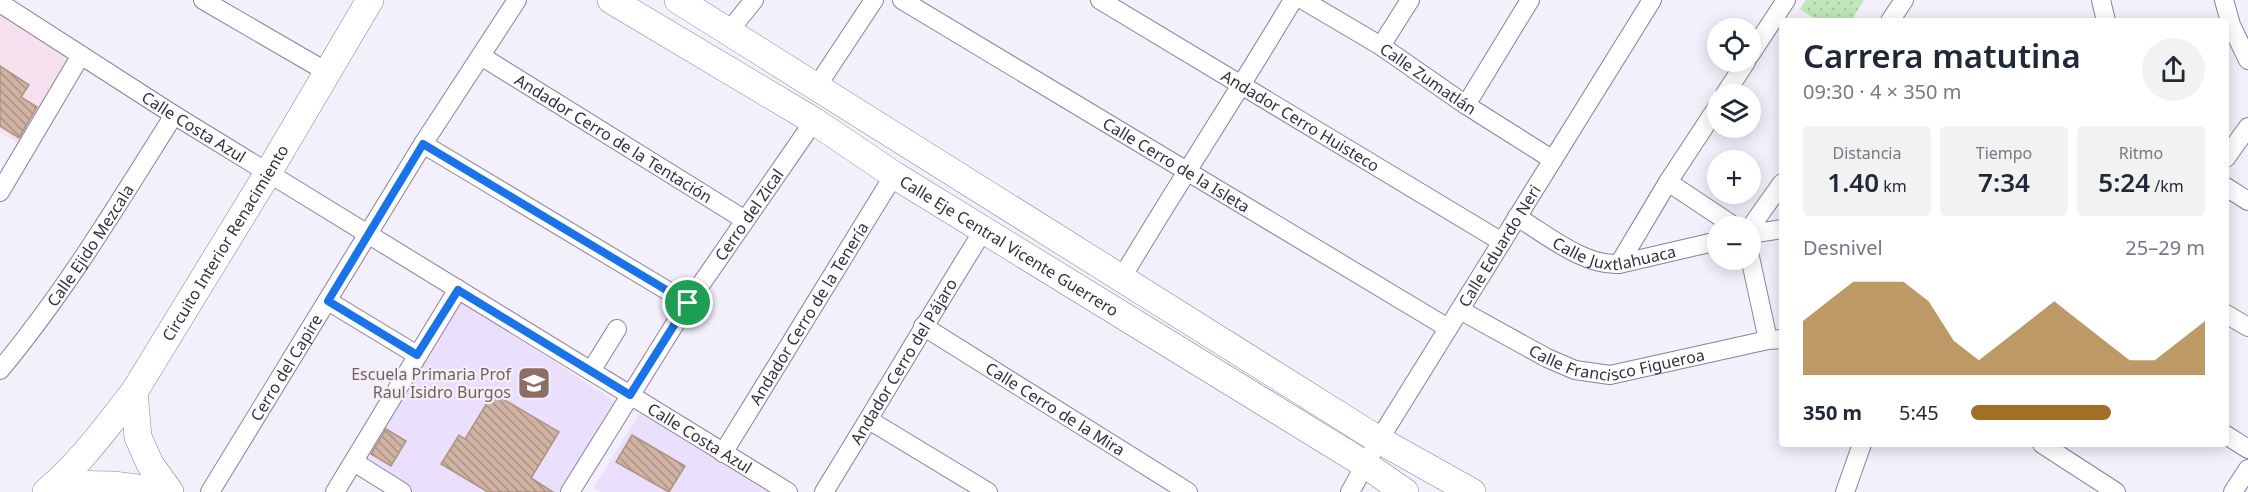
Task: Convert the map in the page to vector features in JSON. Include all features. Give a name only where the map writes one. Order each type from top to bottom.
[{"type":"main road","name":"Circuito Interior Renacimiento","points":[[51,488],[99,436],[134,392],[268,173],[370,0]]},
{"type":"main road","name":"Calle Eje Central Vicente Guerrero","points":[[611,0],[814,121],[894,176],[1366,465],[1406,492]]},
{"type":"main road","name":"Calle Eje Central Vicente Guerrero","points":[[678,0],[1379,440],[1472,492]]},
{"type":"main road","points":[[134,392],[138,437],[150,464],[169,492]]},
{"type":"main road","points":[[51,488],[113,485],[169,492]]},
{"type":"street","points":[[203,0],[327,72]]},
{"type":"street","name":"Cerro del Capire","points":[[210,492],[423,144],[517,0]]},
{"type":"street","points":[[729,31],[754,0]]},
{"type":"street","points":[[817,86],[874,0]]},
{"type":"street","name":"Calle Cerro de la Isleta","points":[[902,0],[1449,328]]},
{"type":"street","name":"Andador Cerro Huisteco","points":[[1100,0],[1241,87],[1270,102],[1502,242]]},
{"type":"street","points":[[1121,279],[1186,170],[1241,87],[1293,0]]},
{"type":"street","name":"Calle Zumatlán","points":[[1303,0],[1381,46],[1466,105],[1552,160]]},
{"type":"street","points":[[1381,46],[1410,0]]},
{"type":"street","points":[[1466,105],[1530,0]]},
{"type":"street","name":"Calle Eduardo Neri","points":[[1350,492],[1379,440],[1652,0]]},
{"type":"street","points":[[1761,38],[1786,0]]},
{"type":"street","points":[[1892,18],[1904,0]]},
{"type":"street","points":[[2101,0],[2105,18]]},
{"type":"street","points":[[2224,0],[2239,23],[2248,60]]},
{"type":"street","name":"Calle Costa Azul","points":[[0,3],[174,115],[788,492]]},
{"type":"street","points":[[0,192],[81,55]]},
{"type":"street","name":"Andador Cerro de la Tentación","points":[[481,56],[746,220]]},
{"type":"street","name":"Calle Ejido Mezcala","points":[[0,370],[69,279],[174,115]]},
{"type":"street","name":"Cerro del Zical","points":[[576,490],[630,395],[688,303],[814,121]]},
{"type":"street","points":[[1620,264],[1668,182],[1707,123]]},
{"type":"street","points":[[2229,154],[2248,127]]},
{"type":"street","points":[[423,144],[688,303]]},
{"type":"street","name":"Andador Cerro de la Tenería","points":[[723,453],[894,176]]},
{"type":"street","points":[[1668,182],[1719,216]]},
{"type":"street","points":[[1759,216],[1779,187]]},
{"type":"street","points":[[2229,189],[2248,201]]},
{"type":"street","name":"Calle Juxtlahuaca","points":[[1517,217],[1589,260],[1606,265],[1620,264],[1707,244]]},
{"type":"street","points":[[1761,232],[1779,229]]},
{"type":"street","name":"Andador Cerro del Pájaro","points":[[824,492],[922,326],[983,231]]},
{"type":"street","points":[[1754,270],[1775,339]]},
{"type":"street","points":[[335,492],[458,290]]},
{"type":"street","points":[[328,301],[417,355]]},
{"type":"street","name":"Calle Francisco Figueroa","points":[[1460,310],[1556,362],[1575,370],[1610,375],[1775,339]]},
{"type":"street","points":[[2229,316],[2248,327]]},
{"type":"street","name":"Calle Cerro de la Mira","points":[[922,326],[1188,492]]},
{"type":"street","points":[[591,371],[617,329]]},
{"type":"street","points":[[868,420],[988,492]]},
{"type":"street","points":[[2229,437],[2248,449]]},
{"type":"street","points":[[1845,492],[1861,447]]},
{"type":"street","points":[[2047,447],[2116,492]]},
{"type":"street","points":[[354,462],[402,492]]},
{"type":"street","points":[[2233,492],[2248,469]]},
{"type":"shaded area","points":[[0,10],[74,54],[20,144],[0,132]]},
{"type":"shaded area","points":[[457,299],[618,403],[564,492],[409,492],[358,461]]},
{"type":"shaded area","points":[[640,413],[767,492],[600,492],[593,488]]},
{"type":"green space","points":[[1806,0],[1864,0],[1853,18],[1814,18],[1800,9]]},
{"type":"building","points":[[0,66],[29,85],[21,97],[37,107],[19,138],[0,126]]},
{"type":"building","points":[[493,393],[559,432],[531,478],[553,492],[488,492],[441,464],[459,435],[465,439]]},
{"type":"building","points":[[386,429],[406,441],[391,466],[371,454]]},
{"type":"building","points":[[632,435],[685,466],[669,492],[616,462]]},
{"type":"place","name":"Escuela Primaria Prof Raul Isidro Burgos","points":[[534,383]]},
{"type":"route","points":[[423,144],[688,303],[630,395],[458,290],[417,355],[328,301],[423,144]]}]
